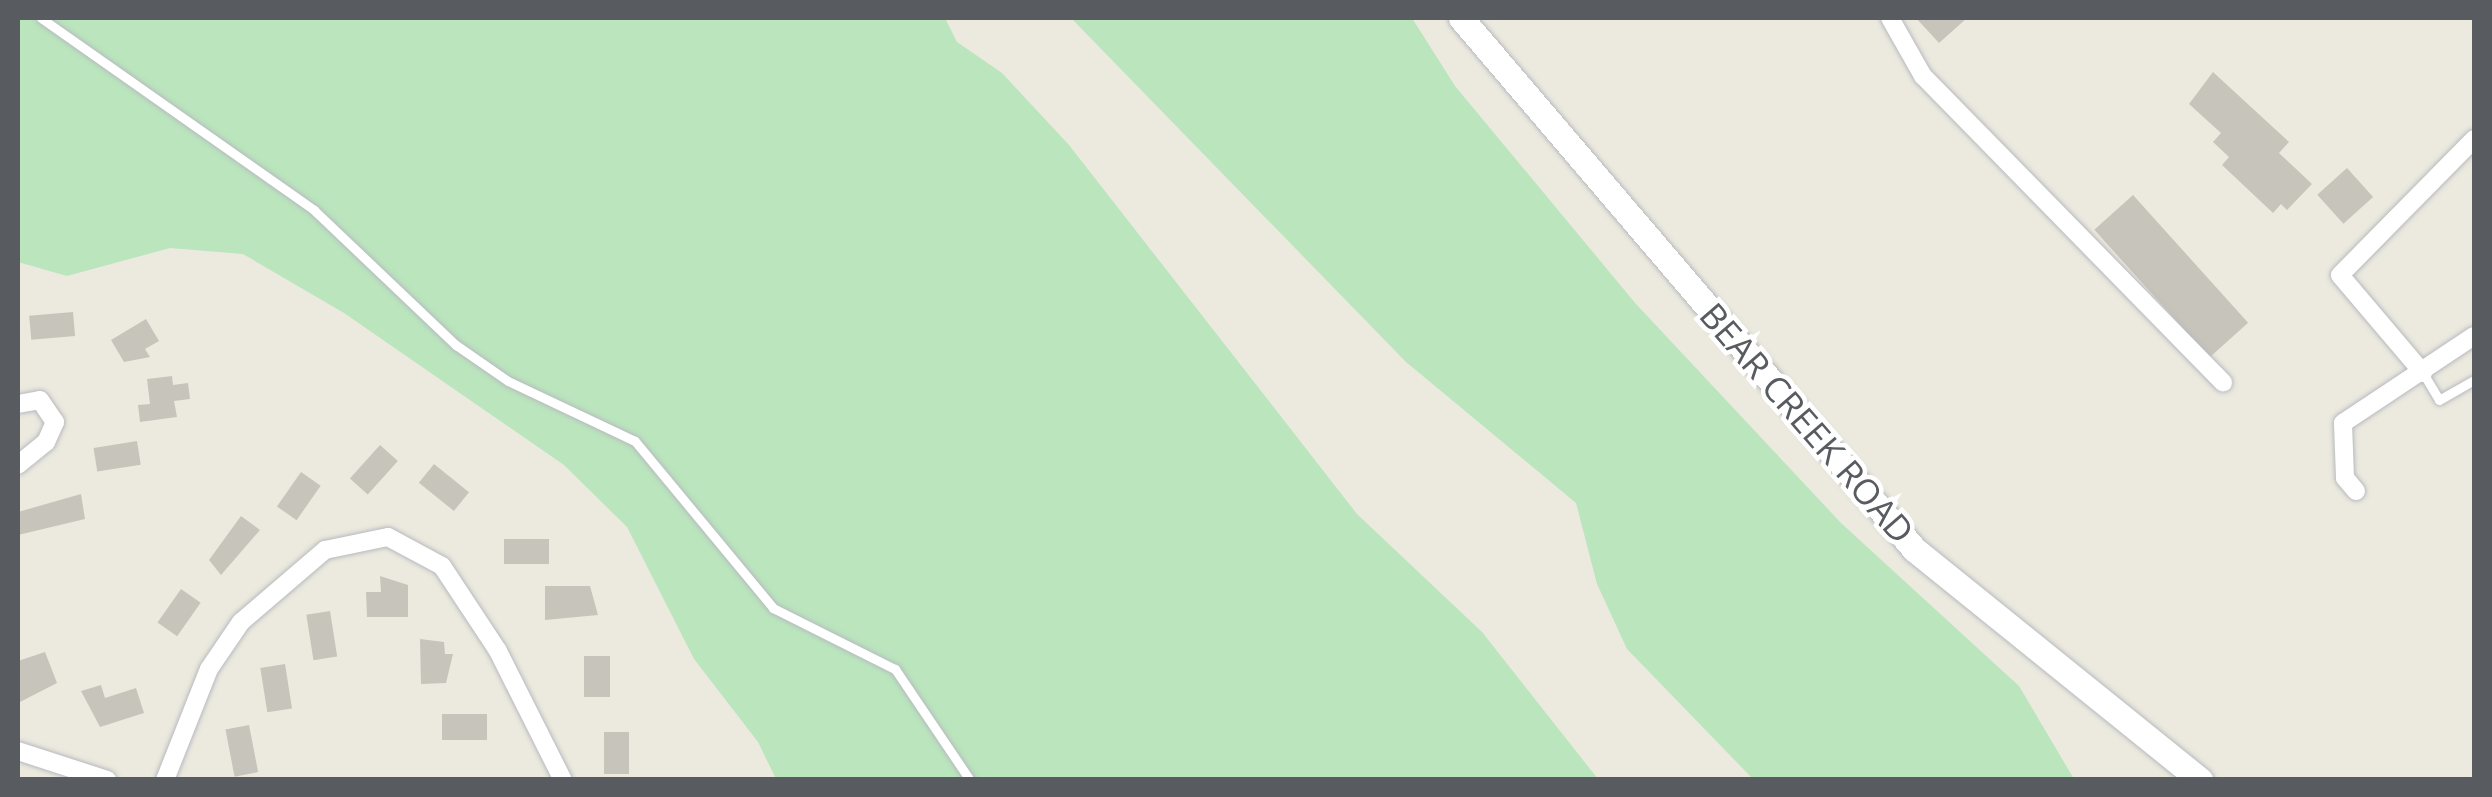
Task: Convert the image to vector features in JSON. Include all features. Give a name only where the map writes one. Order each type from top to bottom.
[{"type":"street","name":"BEAR CREEK ROAD","points":[[1461,18],[1914,549],[2200,780]]},
{"type":"street","points":[[1890,18],[1923,76],[2222,382]]},
{"type":"street","points":[[2424,373],[2340,274],[2474,139]]},
{"type":"street","points":[[2356,491],[2345,478],[2344,422],[2424,373],[2474,336]]},
{"type":"street","points":[[18,404],[40,400],[55,422],[46,442],[18,465]]},
{"type":"street","points":[[164,780],[210,669],[241,622],[325,550],[388,537],[442,566],[498,651],[564,780]]},
{"type":"street","points":[[18,751],[108,780]]},
{"type":"lane","points":[[41,18],[314,210],[456,346],[508,381],[635,441],[773,608],[894,669],[970,780]]},
{"type":"lane","points":[[2424,373],[2439,400],[2474,380]]},
{"type":"green space","points":[[18,18],[945,18],[957,42],[1002,73],[1069,145],[1357,514],[1482,632],[1598,779],[776,779],[758,742],[694,659],[627,527],[564,465],[344,313],[243,254],[170,248],[67,276],[18,262]]},
{"type":"green space","points":[[1071,18],[1412,18],[1455,86],[1636,304],[1841,523],[2019,686],[2074,779],[1753,779],[1627,649],[1597,584],[1576,503],[1406,362]]},
{"type":"building","points":[[1916,18],[1967,18],[1939,43]]},
{"type":"building","points":[[2213,72],[2289,142],[2279,153],[2312,184],[2287,210],[2281,204],[2273,213],[2222,165],[2229,157],[2213,142],[2221,133],[2189,104]]},
{"type":"building","points":[[2347,168],[2373,197],[2343,224],[2317,195]]},
{"type":"building","points":[[2133,195],[2248,323],[2209,358],[2094,230]]},
{"type":"building","points":[[73,312],[75,336],[31,340],[29,316]]},
{"type":"building","points":[[146,319],[159,341],[145,349],[150,357],[124,362],[111,340]]},
{"type":"building","points":[[172,376],[173,385],[188,383],[190,399],[174,401],[177,417],[140,422],[138,405],[150,404],[147,379]]},
{"type":"building","points":[[137,441],[141,465],[97,472],[94,448]]},
{"type":"building","points":[[380,445],[398,461],[368,495],[350,478]]},
{"type":"building","points":[[434,464],[469,492],[454,511],[419,483]]},
{"type":"building","points":[[301,472],[321,486],[297,520],[277,506]]},
{"type":"building","points":[[81,494],[85,519],[18,535],[18,512]]},
{"type":"building","points":[[241,516],[260,530],[221,575],[209,560]]},
{"type":"building","points":[[504,539],[549,539],[549,564],[504,564]]},
{"type":"building","points":[[380,576],[408,585],[408,617],[367,617],[366,592],[381,592]]},
{"type":"building","points":[[545,586],[590,586],[598,615],[545,620]]},
{"type":"building","points":[[181,589],[201,603],[177,636],[157,623]]},
{"type":"building","points":[[330,611],[337,656],[313,660],[306,615]]},
{"type":"building","points":[[420,639],[444,642],[445,654],[453,654],[446,683],[421,684]]},
{"type":"building","points":[[45,652],[57,683],[18,703],[18,661]]},
{"type":"building","points":[[584,656],[610,656],[610,697],[584,697]]},
{"type":"building","points":[[285,664],[292,708],[267,712],[260,668]]},
{"type":"building","points":[[101,685],[105,698],[136,688],[144,713],[100,727],[81,691]]},
{"type":"building","points":[[442,714],[487,714],[487,740],[442,740]]},
{"type":"building","points":[[249,725],[258,772],[235,777],[225,730]]},
{"type":"building","points":[[604,732],[629,732],[629,774],[604,774]]}]
